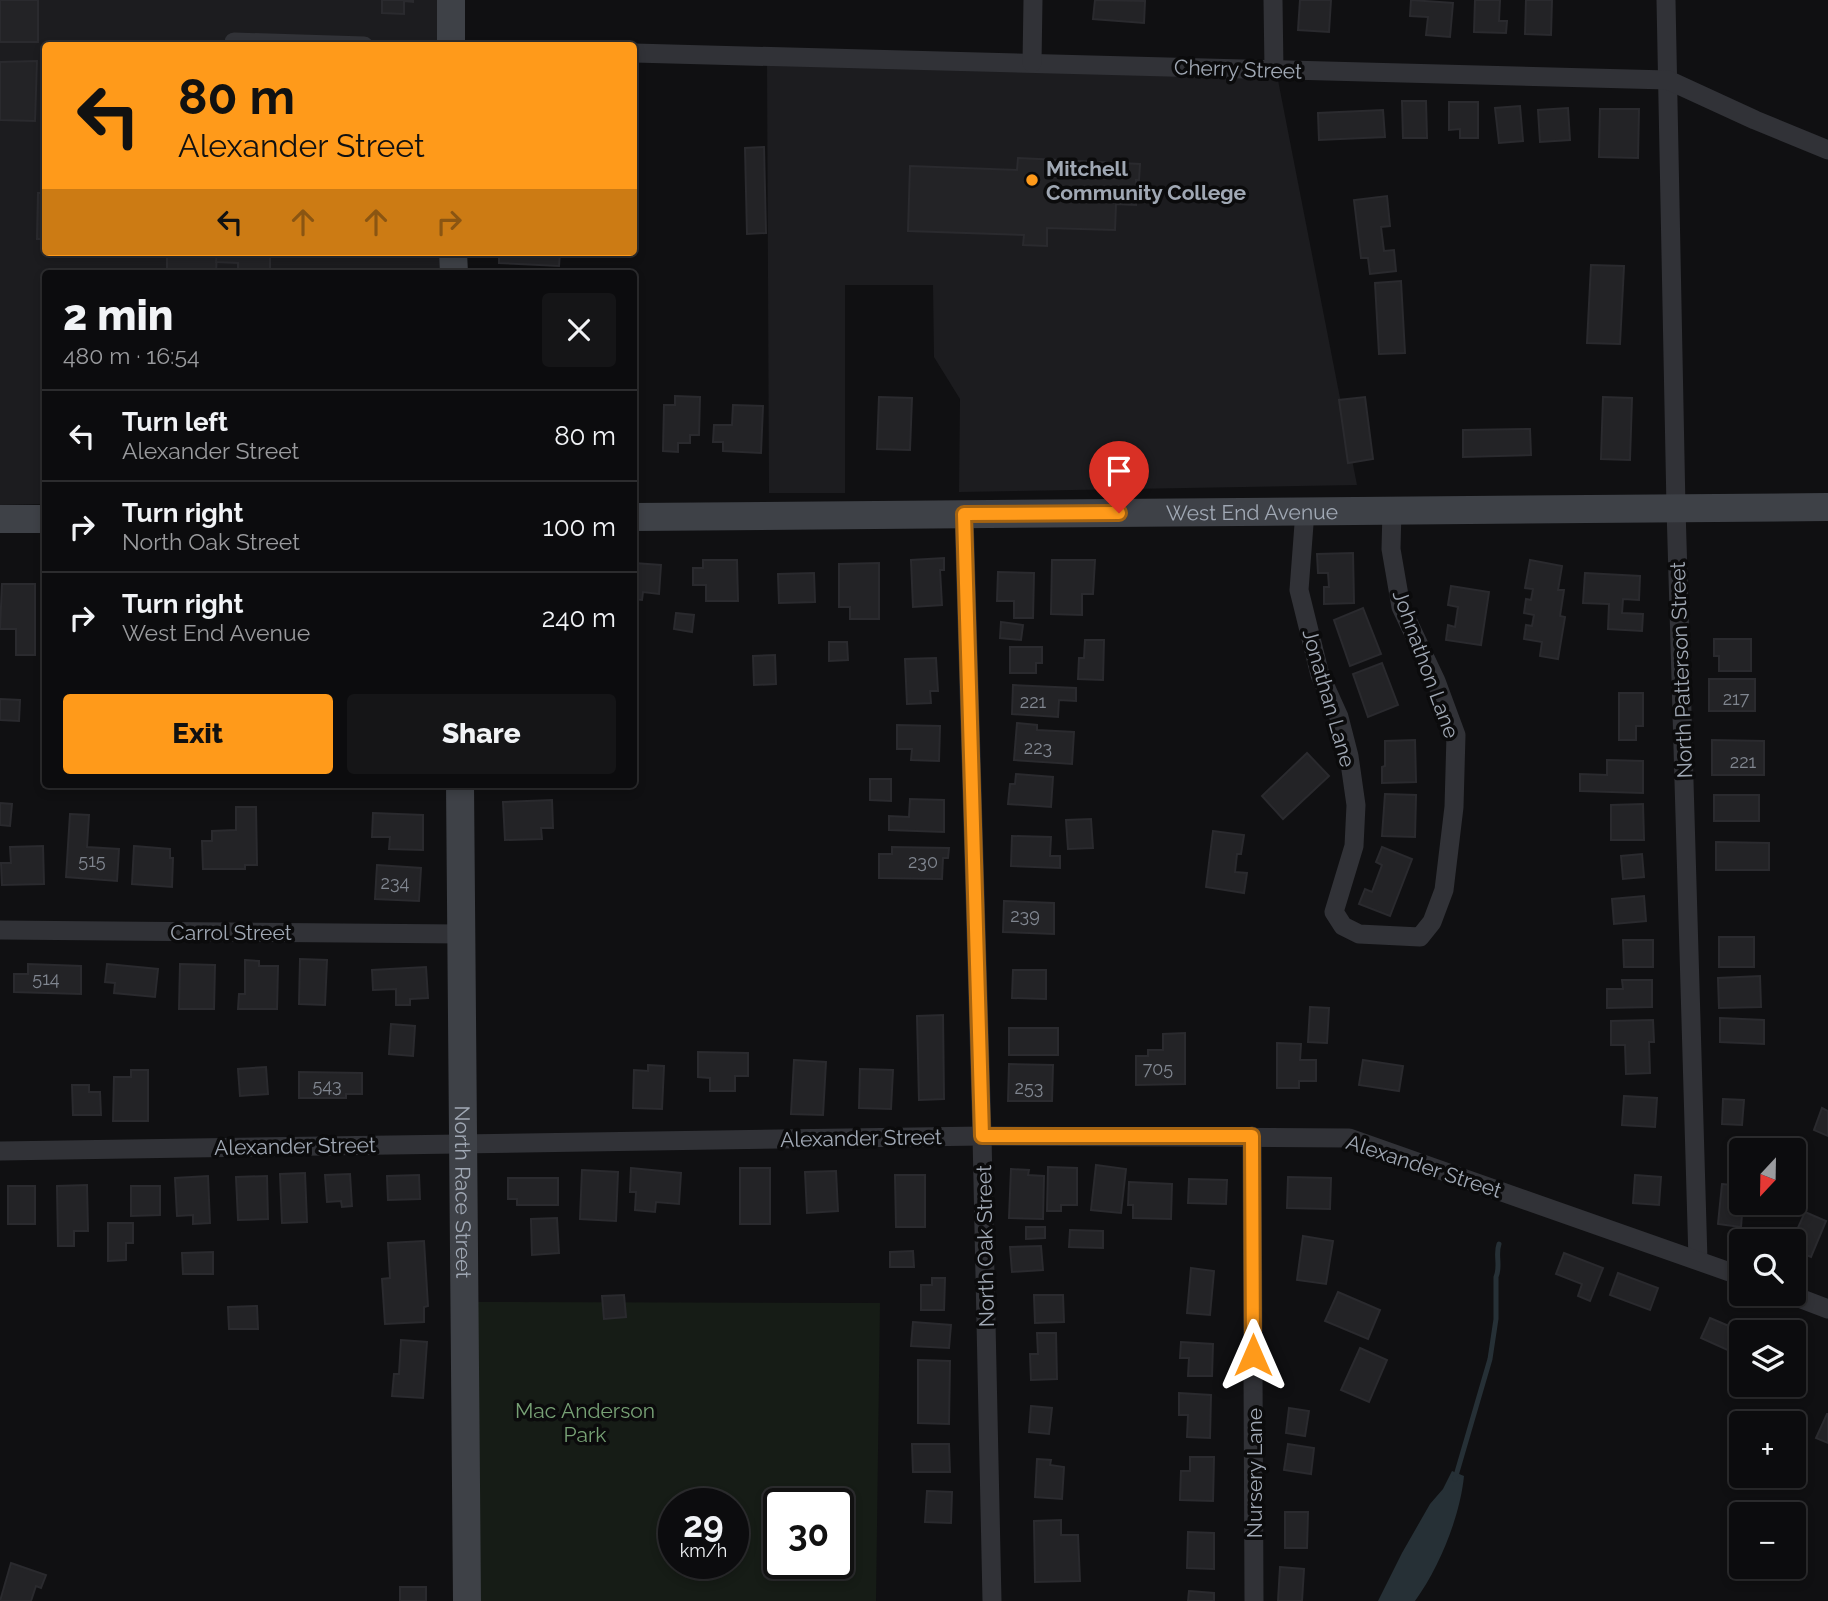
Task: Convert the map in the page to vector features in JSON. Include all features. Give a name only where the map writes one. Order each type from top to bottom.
[{"type":"main road","points":[[451,0],[451,42]]},
{"type":"main road","name":"West End Avenue","points":[[637,517],[1828,507]]},
{"type":"main road","points":[[0,519],[42,519]]},
{"type":"main road","name":"North Race Street","points":[[460,788],[467,1601]]},
{"type":"street","points":[[1032,63],[1033,0]]},
{"type":"street","points":[[1273,0],[1274,69]]},
{"type":"street","name":"North Patterson Street","points":[[1667,0],[1676,508],[1698,1260]]},
{"type":"street","name":"Cherry Street","points":[[637,52],[1668,80],[1828,150]]},
{"type":"street","name":"Johnathon Lane","points":[[1392,510],[1391,549],[1401,607],[1436,681],[1456,735],[1454,807],[1448,859]]},
{"type":"street","name":"Jonathan Lane","points":[[1305,511],[1299,590],[1320,675],[1339,717],[1349,756],[1356,805],[1354,846],[1334,912],[1343,926],[1359,934],[1420,937],[1432,922],[1444,890],[1448,859]]},
{"type":"street","name":"North Oak Street","points":[[964,514],[992,1601]]},
{"type":"street","name":"Carrol Street","points":[[0,930],[462,934]]},
{"type":"street","name":"Alexander Street","points":[[0,1151],[982,1136],[1349,1138],[1729,1272]]},
{"type":"street","name":"Nursery Lane","points":[[1252,1136],[1254,1601]]},
{"type":"street","points":[[1806,1301],[1828,1309]]},
{"type":"shaded area","points":[[0,0],[444,0],[445,42],[42,42],[42,256],[446,256],[446,270],[42,270],[42,504],[0,505]]},
{"type":"shaded area","name":"Mitchell Community College","points":[[767,61],[1277,75],[1357,485],[959,492],[960,399],[934,357],[933,285],[845,285],[845,493],[769,493]]},
{"type":"shaded area","points":[[1452,1471],[1464,1476],[1462,1492],[1447,1542],[1424,1588],[1415,1601],[1378,1601],[1402,1553]]},
{"type":"green space","name":"Mac Anderson Park","points":[[465,1302],[880,1303],[876,1601],[466,1601]]},
{"type":"building","points":[[0,0],[38,0],[38,42],[0,42]]},
{"type":"building","points":[[382,0],[413,0],[413,2],[404,1],[404,14],[382,13]]},
{"type":"building","points":[[1095,0],[1145,1],[1144,23],[1093,19]]},
{"type":"building","points":[[1300,0],[1331,0],[1329,32],[1298,30]]},
{"type":"building","points":[[1411,0],[1453,3],[1450,37],[1426,35],[1428,17],[1410,16]]},
{"type":"building","points":[[1475,0],[1500,0],[1499,21],[1507,21],[1506,33],[1474,32]]},
{"type":"building","points":[[1526,0],[1552,0],[1551,35],[1525,34]]},
{"type":"building","points":[[37,61],[35,121],[0,120],[0,62]]},
{"type":"building","points":[[1402,101],[1426,101],[1427,138],[1403,138]]},
{"type":"building","points":[[1449,102],[1478,102],[1478,138],[1460,138],[1460,129],[1449,130]]},
{"type":"building","points":[[1520,106],[1523,141],[1499,143],[1495,108]]},
{"type":"building","points":[[1568,108],[1570,140],[1540,142],[1538,110]]},
{"type":"building","points":[[1600,109],[1639,109],[1638,158],[1599,157]]},
{"type":"building","points":[[1383,110],[1385,137],[1319,140],[1318,113]]},
{"type":"building","points":[[764,147],[766,233],[747,234],[745,148]]},
{"type":"building","points":[[1018,158],[1140,164],[1139,180],[1136,180],[1136,205],[1116,204],[1115,230],[1047,228],[1047,246],[1023,245],[1024,235],[908,231],[910,166],[1017,170]]},
{"type":"building","points":[[38,193],[42,193],[42,239],[37,239]]},
{"type":"building","points":[[1387,196],[1390,226],[1381,227],[1384,251],[1394,250],[1396,271],[1370,274],[1368,258],[1361,258],[1354,200]]},
{"type":"building","points":[[167,256],[217,256],[216,270],[167,270]]},
{"type":"building","points":[[217,256],[270,256],[270,270],[238,270],[238,263],[216,262]]},
{"type":"building","points":[[499,256],[560,256],[559,266],[499,263]]},
{"type":"building","points":[[1591,265],[1624,266],[1620,344],[1587,343]]},
{"type":"building","points":[[1401,281],[1405,353],[1379,354],[1375,283]]},
{"type":"building","points":[[675,396],[700,397],[699,435],[690,435],[690,443],[678,443],[678,452],[663,451],[664,405],[675,405]]},
{"type":"building","points":[[879,397],[912,398],[910,450],[877,449]]},
{"type":"building","points":[[1365,397],[1373,459],[1348,463],[1339,400]]},
{"type":"building","points":[[1603,397],[1632,398],[1630,460],[1601,459]]},
{"type":"building","points":[[733,405],[763,406],[761,453],[723,451],[723,442],[713,442],[714,425],[732,425]]},
{"type":"building","points":[[1530,429],[1531,455],[1463,457],[1463,430]]},
{"type":"building","points":[[1353,553],[1354,603],[1324,604],[1324,587],[1329,587],[1328,573],[1318,573],[1317,554]]},
{"type":"building","points":[[944,558],[944,570],[940,570],[942,605],[913,607],[911,560]]},
{"type":"building","points":[[703,560],[737,560],[738,601],[706,601],[706,585],[693,585],[693,568],[703,568]]},
{"type":"building","points":[[1052,560],[1095,560],[1093,594],[1082,594],[1082,615],[1051,614]]},
{"type":"building","points":[[1530,560],[1562,566],[1558,590],[1564,590],[1560,616],[1565,617],[1558,659],[1540,656],[1542,642],[1524,639],[1526,625],[1532,626],[1534,615],[1524,613],[1526,599],[1531,600],[1533,589],[1525,588]]},
{"type":"building","points":[[637,563],[661,565],[659,594],[643,592],[642,600],[637,599]]},
{"type":"building","points":[[879,563],[879,619],[850,619],[850,607],[839,607],[839,564]]},
{"type":"building","points":[[998,572],[1034,573],[1033,618],[1014,618],[1014,601],[997,601]]},
{"type":"building","points":[[814,573],[815,602],[779,603],[778,574]]},
{"type":"building","points":[[1585,573],[1640,576],[1639,600],[1623,599],[1622,613],[1643,614],[1642,631],[1608,629],[1609,604],[1583,603]]},
{"type":"building","points":[[2,584],[35,584],[35,655],[16,655],[16,629],[0,629]]},
{"type":"building","points":[[1451,586],[1489,592],[1481,645],[1446,640],[1448,625],[1455,627],[1458,607],[1448,605]]},
{"type":"building","points":[[1363,608],[1381,654],[1350,666],[1334,620]]},
{"type":"building","points":[[676,613],[694,615],[692,632],[674,629]]},
{"type":"building","points":[[1001,622],[1023,625],[1021,640],[1000,638]]},
{"type":"building","points":[[1714,639],[1751,639],[1751,671],[1719,671],[1719,656],[1714,656]]},
{"type":"building","points":[[1085,640],[1104,640],[1103,680],[1078,679],[1079,658],[1084,658]]},
{"type":"building","points":[[829,642],[847,642],[848,660],[829,661]]},
{"type":"building","points":[[1010,647],[1042,647],[1042,663],[1036,663],[1036,673],[1010,673]]},
{"type":"building","points":[[775,655],[776,684],[754,685],[753,656]]},
{"type":"building","points":[[936,658],[938,691],[930,691],[931,703],[907,704],[905,659]]},
{"type":"building","points":[[1382,663],[1398,705],[1368,717],[1353,674]]},
{"type":"building","points":[[1709,679],[1755,679],[1755,711],[1709,711]]},
{"type":"building","points":[[1013,685],[1076,688],[1076,701],[1059,700],[1058,717],[1012,714]]},
{"type":"building","points":[[1619,693],[1643,693],[1643,726],[1636,726],[1636,740],[1619,740]]},
{"type":"building","points":[[0,699],[20,700],[19,721],[0,720]]},
{"type":"building","points":[[1017,723],[1037,725],[1037,730],[1074,732],[1072,764],[1014,760]]},
{"type":"building","points":[[897,725],[940,726],[939,761],[911,760],[912,749],[897,749]]},
{"type":"building","points":[[1415,740],[1416,782],[1382,783],[1385,741]]},
{"type":"building","points":[[1712,740],[1764,741],[1764,775],[1712,775]]},
{"type":"building","points":[[1307,753],[1329,776],[1283,819],[1262,796]]},
{"type":"building","points":[[1607,760],[1643,761],[1643,793],[1580,791],[1580,774],[1607,775]]},
{"type":"building","points":[[1016,774],[1053,777],[1051,807],[1008,804],[1010,784],[1015,784]]},
{"type":"building","points":[[870,779],[891,779],[891,801],[870,800]]},
{"type":"building","points":[[1385,794],[1416,795],[1415,837],[1382,836]]},
{"type":"building","points":[[1714,795],[1759,795],[1759,821],[1714,821]]},
{"type":"building","points":[[910,799],[944,800],[944,832],[889,830],[889,816],[909,817]]},
{"type":"building","points":[[552,800],[553,828],[541,828],[542,839],[505,840],[503,802]]},
{"type":"building","points":[[0,803],[12,804],[10,826],[0,825]]},
{"type":"building","points":[[1643,804],[1644,840],[1611,840],[1611,805]]},
{"type":"building","points":[[236,807],[256,807],[257,865],[245,865],[245,869],[203,869],[202,841],[212,841],[212,831],[236,830]]},
{"type":"building","points":[[373,813],[423,815],[423,850],[389,849],[390,837],[372,837]]},
{"type":"building","points":[[70,814],[89,815],[87,847],[119,849],[117,881],[66,877]]},
{"type":"building","points":[[1091,819],[1093,848],[1068,849],[1066,820]]},
{"type":"building","points":[[1213,831],[1244,835],[1241,854],[1237,854],[1235,872],[1247,873],[1244,893],[1206,887]]},
{"type":"building","points":[[1012,836],[1051,837],[1050,856],[1060,856],[1060,868],[1011,866]]},
{"type":"building","points":[[1716,842],[1769,843],[1769,870],[1716,870]]},
{"type":"building","points":[[43,846],[44,884],[2,885],[1,863],[11,863],[10,847]]},
{"type":"building","points":[[134,846],[170,849],[170,858],[173,858],[172,887],[132,884]]},
{"type":"building","points":[[892,847],[949,848],[948,858],[943,858],[942,879],[879,878],[879,854],[892,854]]},
{"type":"building","points":[[1382,847],[1412,859],[1390,916],[1359,904],[1365,889],[1372,892],[1382,865],[1376,862]]},
{"type":"building","points":[[1642,854],[1644,877],[1623,879],[1621,856]]},
{"type":"building","points":[[377,865],[421,868],[419,901],[375,899]]},
{"type":"building","points":[[1644,896],[1646,921],[1614,924],[1612,899]]},
{"type":"building","points":[[1004,901],[1054,903],[1054,934],[1003,932]]},
{"type":"building","points":[[1719,937],[1754,937],[1754,967],[1719,967]]},
{"type":"building","points":[[1623,940],[1653,940],[1653,967],[1624,967]]},
{"type":"building","points":[[300,959],[327,960],[325,1005],[299,1004]]},
{"type":"building","points":[[245,960],[259,961],[259,966],[278,966],[277,1009],[238,1009],[239,994],[245,994]]},
{"type":"building","points":[[28,964],[81,966],[81,994],[14,992],[14,974],[28,974]]},
{"type":"building","points":[[107,964],[158,969],[155,997],[114,993],[115,983],[105,982]]},
{"type":"building","points":[[180,964],[215,965],[214,1009],[179,1009]]},
{"type":"building","points":[[426,967],[428,998],[410,999],[410,1005],[396,1005],[396,989],[373,990],[372,970]]},
{"type":"building","points":[[1013,970],[1046,970],[1046,999],[1012,998]]},
{"type":"building","points":[[1760,976],[1761,1007],[1719,1008],[1718,978]]},
{"type":"building","points":[[1622,980],[1652,980],[1652,1007],[1607,1008],[1607,989],[1623,989]]},
{"type":"building","points":[[1310,1007],[1329,1008],[1327,1043],[1308,1042]]},
{"type":"building","points":[[943,1015],[944,1099],[919,1100],[917,1016]]},
{"type":"building","points":[[1720,1018],[1764,1020],[1764,1044],[1720,1042]]},
{"type":"building","points":[[1653,1020],[1654,1042],[1649,1042],[1650,1073],[1626,1074],[1625,1045],[1611,1045],[1611,1021]]},
{"type":"building","points":[[391,1024],[415,1026],[413,1056],[389,1054]]},
{"type":"building","points":[[1009,1028],[1058,1028],[1058,1055],[1009,1055]]},
{"type":"building","points":[[1185,1033],[1185,1084],[1136,1085],[1136,1056],[1148,1056],[1148,1050],[1163,1050],[1163,1034]]},
{"type":"building","points":[[1277,1043],[1301,1044],[1300,1060],[1316,1060],[1316,1081],[1299,1081],[1299,1088],[1277,1088]]},
{"type":"building","points":[[698,1052],[748,1053],[748,1076],[735,1076],[735,1091],[710,1091],[710,1078],[698,1077]]},
{"type":"building","points":[[794,1060],[826,1062],[823,1115],[791,1114]]},
{"type":"building","points":[[1363,1060],[1403,1066],[1399,1091],[1359,1085]]},
{"type":"building","points":[[1009,1064],[1053,1065],[1052,1101],[1008,1101]]},
{"type":"building","points":[[648,1065],[664,1066],[662,1109],[633,1108],[634,1070],[648,1071]]},
{"type":"building","points":[[266,1067],[268,1094],[240,1096],[238,1069]]},
{"type":"building","points":[[860,1069],[893,1070],[891,1109],[859,1108]]},
{"type":"building","points":[[131,1070],[148,1070],[148,1121],[113,1121],[114,1077],[131,1077]]},
{"type":"building","points":[[299,1072],[362,1073],[362,1094],[346,1094],[346,1098],[299,1098]]},
{"type":"building","points":[[72,1085],[89,1085],[89,1092],[100,1092],[101,1115],[73,1115]]},
{"type":"building","points":[[1624,1096],[1657,1098],[1655,1127],[1622,1125]]},
{"type":"building","points":[[1723,1099],[1744,1100],[1742,1125],[1722,1124]]},
{"type":"building","points":[[1822,1108],[1828,1111],[1828,1136],[1814,1130]]},
{"type":"building","points":[[1096,1165],[1126,1169],[1121,1213],[1091,1210]]},
{"type":"building","points":[[1048,1167],[1077,1168],[1077,1205],[1061,1205],[1061,1211],[1047,1211]]},
{"type":"building","points":[[631,1168],[681,1173],[679,1204],[656,1202],[655,1212],[635,1210],[636,1192],[630,1192]]},
{"type":"building","points":[[740,1168],[770,1168],[770,1224],[740,1224]]},
{"type":"building","points":[[1011,1169],[1029,1170],[1028,1175],[1044,1176],[1043,1219],[1009,1218]]},
{"type":"building","points":[[582,1170],[618,1172],[616,1221],[580,1219]]},
{"type":"building","points":[[836,1171],[838,1211],[807,1213],[805,1172]]},
{"type":"building","points":[[305,1173],[307,1222],[282,1223],[280,1174]]},
{"type":"building","points":[[350,1174],[352,1206],[342,1207],[341,1201],[327,1202],[325,1175]]},
{"type":"building","points":[[419,1175],[420,1199],[388,1200],[387,1176]]},
{"type":"building","points":[[895,1175],[925,1175],[925,1227],[896,1227]]},
{"type":"building","points":[[1635,1175],[1661,1177],[1659,1205],[1633,1203]]},
{"type":"building","points":[[208,1176],[210,1223],[193,1224],[193,1215],[177,1216],[175,1178]]},
{"type":"building","points":[[267,1176],[268,1219],[238,1220],[236,1177]]},
{"type":"building","points":[[1288,1177],[1331,1178],[1330,1209],[1287,1208]]},
{"type":"building","points":[[508,1178],[558,1178],[558,1205],[517,1205],[517,1199],[508,1199]]},
{"type":"building","points":[[1189,1179],[1227,1180],[1226,1204],[1188,1203]]},
{"type":"building","points":[[1129,1182],[1172,1184],[1171,1219],[1133,1218],[1133,1205],[1128,1205]]},
{"type":"building","points":[[1722,1184],[1729,1185],[1729,1215],[1742,1215],[1741,1227],[1718,1224]]},
{"type":"building","points":[[87,1185],[88,1231],[74,1231],[74,1246],[58,1246],[57,1186]]},
{"type":"building","points":[[8,1186],[35,1186],[35,1224],[8,1224]]},
{"type":"building","points":[[131,1186],[160,1186],[160,1215],[131,1216]]},
{"type":"building","points":[[1806,1212],[1826,1221],[1811,1257],[1806,1255],[1806,1229],[1797,1229]]},
{"type":"building","points":[[557,1218],[559,1253],[532,1255],[531,1219]]},
{"type":"building","points":[[108,1223],[133,1223],[133,1243],[126,1243],[126,1260],[108,1261]]},
{"type":"building","points":[[1026,1227],[1045,1227],[1045,1238],[1026,1239]]},
{"type":"building","points":[[1070,1230],[1103,1231],[1103,1248],[1069,1247]]},
{"type":"building","points":[[1303,1236],[1333,1241],[1326,1284],[1297,1280]]},
{"type":"building","points":[[424,1241],[428,1306],[424,1307],[424,1322],[385,1324],[382,1279],[390,1278],[388,1243]]},
{"type":"building","points":[[1041,1246],[1043,1270],[1012,1272],[1010,1247]]},
{"type":"building","points":[[913,1251],[914,1267],[890,1267],[890,1252]]},
{"type":"building","points":[[213,1252],[213,1274],[183,1274],[182,1253]]},
{"type":"building","points":[[1564,1253],[1603,1268],[1590,1301],[1578,1296],[1582,1284],[1556,1274]]},
{"type":"building","points":[[1191,1268],[1214,1271],[1210,1315],[1187,1313]]},
{"type":"building","points":[[1618,1273],[1658,1288],[1650,1310],[1610,1295]]},
{"type":"building","points":[[932,1278],[945,1278],[944,1310],[921,1310],[921,1285],[932,1285]]},
{"type":"building","points":[[1338,1292],[1380,1310],[1368,1339],[1325,1321]]},
{"type":"building","points":[[624,1295],[626,1317],[604,1319],[602,1296]]},
{"type":"building","points":[[1034,1295],[1063,1295],[1064,1322],[1035,1323]]},
{"type":"building","points":[[257,1306],[258,1329],[229,1329],[228,1307]]},
{"type":"building","points":[[1710,1318],[1729,1326],[1729,1351],[1701,1338]]},
{"type":"building","points":[[913,1322],[951,1325],[949,1348],[911,1346]]},
{"type":"building","points":[[1037,1333],[1056,1333],[1057,1379],[1031,1380],[1030,1354],[1038,1354]]},
{"type":"building","points":[[401,1340],[427,1342],[423,1398],[392,1396],[394,1374],[399,1374]]},
{"type":"building","points":[[1181,1342],[1213,1344],[1212,1376],[1188,1376],[1189,1358],[1180,1358]]},
{"type":"building","points":[[1360,1348],[1387,1360],[1369,1402],[1341,1390]]},
{"type":"building","points":[[918,1360],[950,1361],[949,1424],[918,1423]]},
{"type":"building","points":[[1179,1393],[1211,1395],[1210,1438],[1187,1437],[1188,1415],[1179,1415]]},
{"type":"building","points":[[1031,1406],[1052,1408],[1049,1434],[1029,1432]]},
{"type":"building","points":[[1289,1408],[1309,1411],[1305,1436],[1286,1433]]},
{"type":"building","points":[[1828,1414],[1828,1443],[1816,1438]]},
{"type":"building","points":[[912,1444],[949,1444],[950,1472],[913,1472]]},
{"type":"building","points":[[1288,1444],[1314,1448],[1311,1474],[1284,1470]]},
{"type":"building","points":[[1190,1457],[1214,1457],[1213,1501],[1180,1500],[1181,1471],[1190,1471]]},
{"type":"building","points":[[1037,1459],[1051,1460],[1050,1465],[1064,1467],[1062,1499],[1035,1497]]},
{"type":"building","points":[[927,1491],[952,1492],[951,1523],[925,1522]]},
{"type":"building","points":[[1285,1512],[1308,1512],[1307,1548],[1285,1548]]},
{"type":"building","points":[[1061,1520],[1061,1535],[1078,1535],[1080,1581],[1035,1582],[1034,1521]]},
{"type":"building","points":[[1188,1532],[1214,1533],[1214,1569],[1187,1568]]},
{"type":"building","points":[[11,1563],[46,1575],[41,1588],[36,1586],[31,1601],[0,1601]]},
{"type":"building","points":[[1280,1567],[1304,1569],[1302,1601],[1278,1601]]},
{"type":"building","points":[[400,1587],[426,1587],[426,1601],[400,1601]]},
{"type":"building","points":[[1189,1591],[1214,1593],[1214,1601],[1188,1601]]},
{"type":"waterway","points":[[1455,1479],[1490,1359],[1496,1319],[1499,1244]]},
{"type":"place","name":"Mitchell Community College","points":[[1032,180]]},
{"type":"route","points":[[1119,513],[964,514],[982,1136],[1252,1136],[1253,1355]]}]
